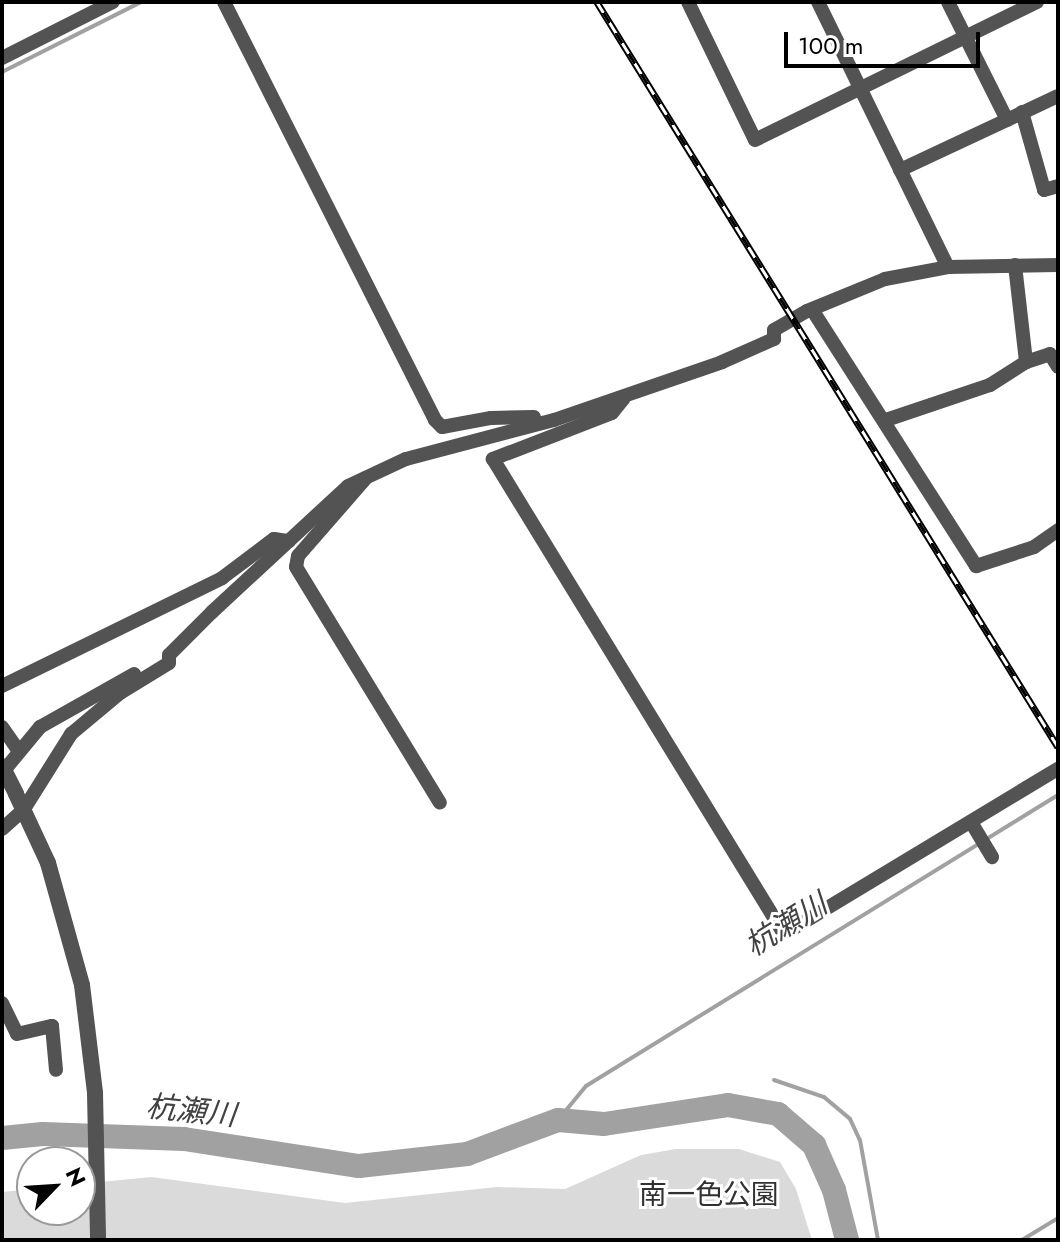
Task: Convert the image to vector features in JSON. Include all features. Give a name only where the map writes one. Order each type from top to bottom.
[{"type":"street","points":[[2,58],[113,2]]},
{"type":"street","points":[[224,2],[435,420],[442,427],[491,418],[554,420]]},
{"type":"street","points":[[688,2],[755,140],[1037,2]]},
{"type":"street","points":[[818,2],[948,267]]},
{"type":"street","points":[[948,2],[1007,120]]},
{"type":"street","points":[[900,170],[1058,96]]},
{"type":"street","points":[[1022,112],[1044,190],[1058,186]]},
{"type":"street","points":[[1015,265],[1026,362]]},
{"type":"street","points":[[2,773],[18,750],[55,717],[169,655],[332,497],[366,477],[406,459],[624,398],[774,339],[774,330],[885,279],[948,267],[1058,265]]},
{"type":"street","points":[[813,311],[886,420],[976,566],[1034,547],[1058,530]]},
{"type":"street","points":[[886,420],[990,385],[1026,362],[1050,354],[1058,367]]},
{"type":"street","points":[[624,398],[612,413],[493,459],[784,934],[972,824],[1058,769]]},
{"type":"street","points":[[366,477],[298,556],[296,567],[440,803]]},
{"type":"street","points":[[2,686],[222,578],[274,539],[289,541]]},
{"type":"street","points":[[2,829],[23,808],[71,734],[120,693],[169,663],[169,655]]},
{"type":"street","points":[[2,727],[18,750]]},
{"type":"street","points":[[2,766],[23,808],[67,920],[82,985],[95,1093],[98,1240]]},
{"type":"street","points":[[972,824],[992,857]]},
{"type":"street","points":[[2,1003],[17,1034],[52,1026],[56,1070]]},
{"type":"green space","name":"南一色公園","points":[[676,1149],[739,1149],[780,1162],[796,1189],[812,1240],[2,1240],[2,1192],[16,1191],[16,1226],[96,1226],[96,1182],[151,1177],[345,1203],[497,1187],[565,1189],[641,1155]]},
{"type":"waterway","points":[[2,72],[141,2]]},
{"type":"waterway","name":"杭瀬川","points":[[558,1120],[586,1086],[1058,795]]},
{"type":"waterway","points":[[774,1080],[824,1097],[850,1119],[860,1140],[878,1240]]},
{"type":"waterway","name":"杭瀬川","points":[[2,1138],[43,1134],[184,1139],[359,1166],[467,1154],[558,1120],[604,1124],[728,1105],[778,1114],[814,1145],[834,1190],[847,1240]]},
{"type":"waterway","points":[[1022,1240],[1058,1218]]},
{"type":"railway","points":[[597,2],[1058,747]]}]
